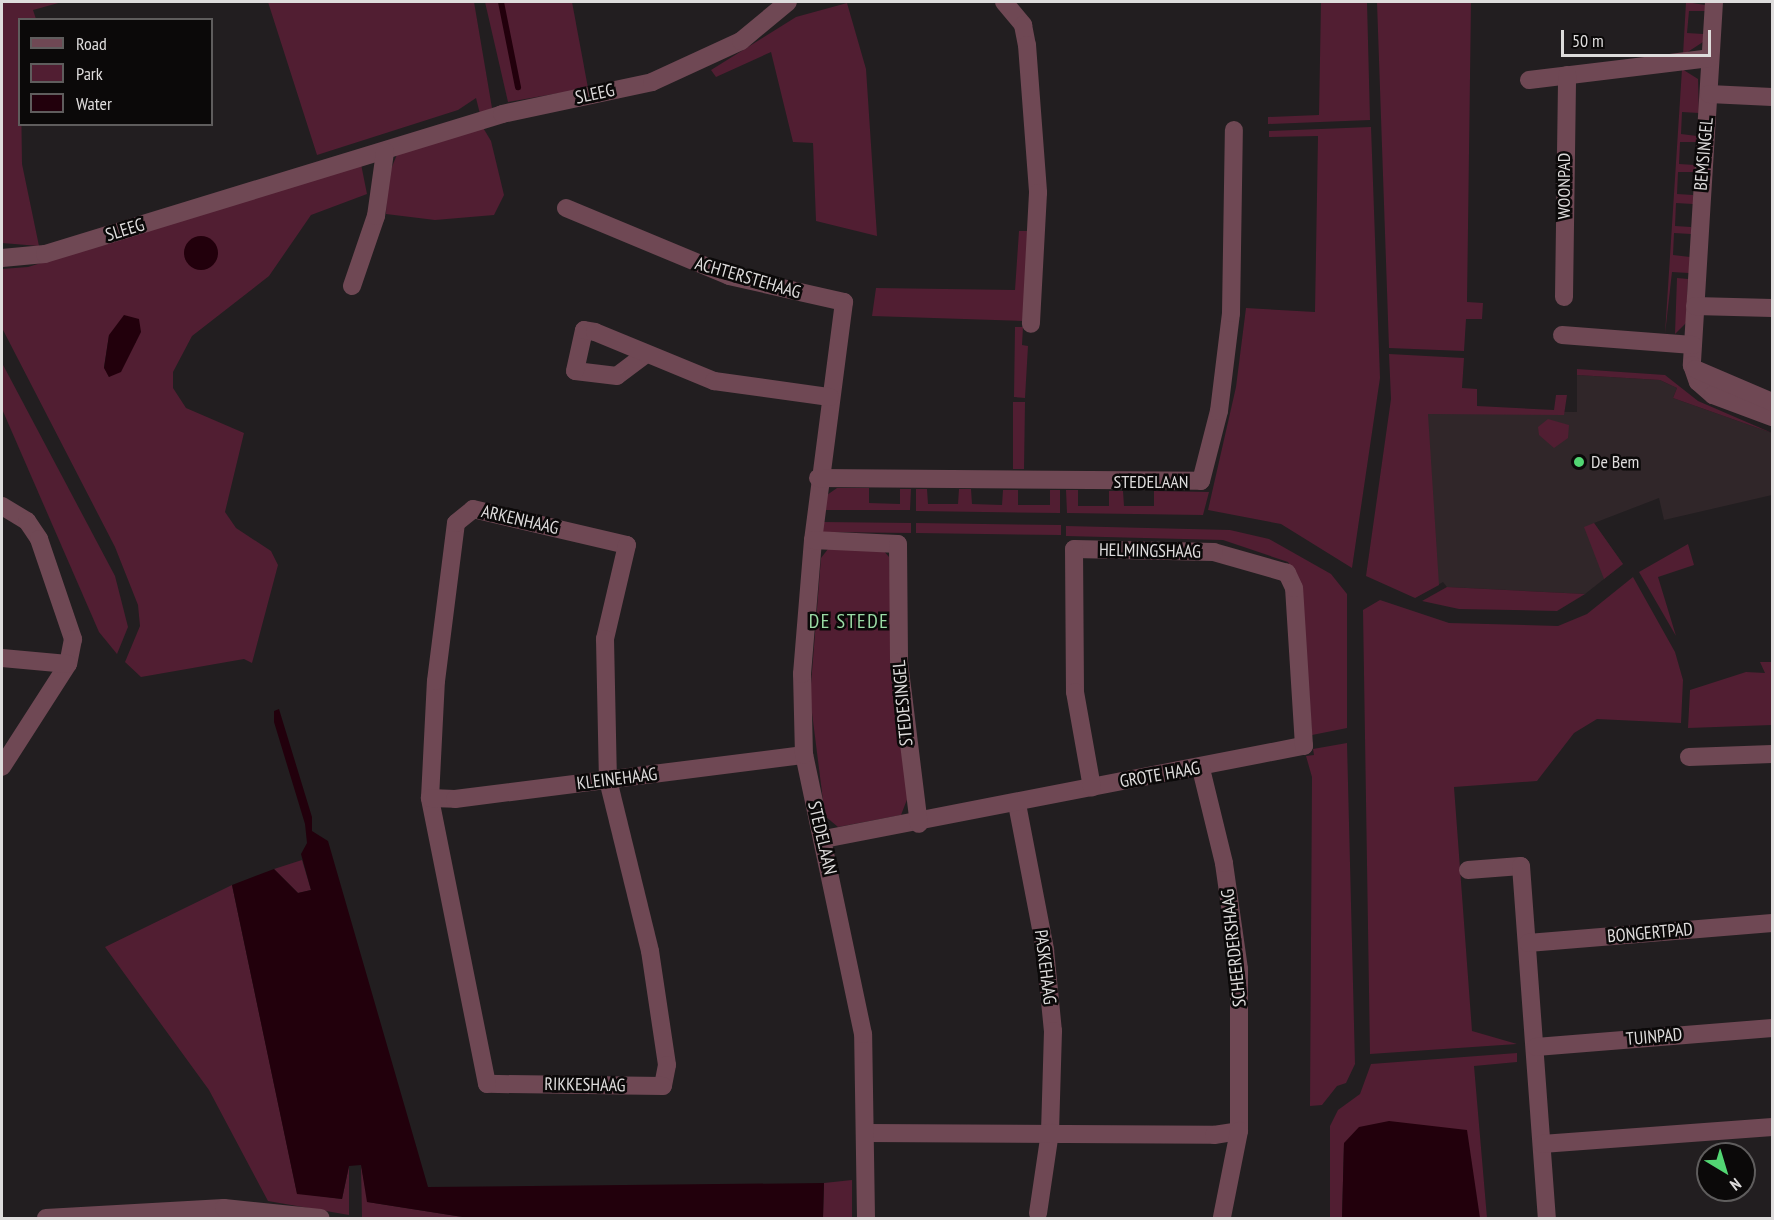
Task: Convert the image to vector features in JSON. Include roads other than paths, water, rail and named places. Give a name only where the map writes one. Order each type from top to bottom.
[{"type":"street","name":"SLEEG","points":[[2,258],[45,254],[385,152],[502,114],[652,82],[699,65],[741,41],[788,2]]},
{"type":"street","points":[[1004,2],[1023,25],[1027,45],[1038,194],[1031,324]]},
{"type":"street","name":"BEMSINGEL","points":[[1692,365],[1714,2]]},
{"type":"street","points":[[1529,80],[1710,58]]},
{"type":"street","name":"WOONPAD","points":[[1564,297],[1567,75]]},
{"type":"street","points":[[1709,94],[1773,97]]},
{"type":"street","name":"STEDELAAN","points":[[818,478],[1201,482],[1219,411],[1231,313],[1234,130]]},
{"type":"street","points":[[352,286],[376,216],[385,152]]},
{"type":"street","name":"ACHTERSTEHAAG","points":[[566,208],[729,276],[844,302],[818,478],[813,540]]},
{"type":"street","points":[[1695,306],[1773,308]]},
{"type":"street","points":[[1562,334],[1693,345]]},
{"type":"street","points":[[646,354],[725,384],[830,398]]},
{"type":"street","points":[[1692,365],[1705,377],[1773,402]]},
{"type":"street","points":[[1692,365],[1698,382],[1713,395],[1773,417]]},
{"type":"street","points":[[2,506],[27,521],[39,539],[72,623],[68,664],[2,766]]},
{"type":"street","name":"ARKENHAAG","points":[[430,798],[436,681],[456,523],[473,509],[627,545],[605,639],[608,780]]},
{"type":"street","name":"STEDELAAN","points":[[813,540],[802,674],[804,755],[824,839],[863,1034],[866,1218]]},
{"type":"street","name":"STEDESINGEL","points":[[813,540],[898,544],[899,662],[919,824]]},
{"type":"street","name":"HELMINGSHAAG","points":[[1092,787],[1075,692],[1074,549],[1215,552],[1287,573],[1294,588],[1304,746]]},
{"type":"street","points":[[2,658],[68,664]]},
{"type":"street","name":"GROTE HAAG","points":[[1017,804],[1092,787],[1201,769],[1304,746]]},
{"type":"street","points":[[1689,757],[1773,754]]},
{"type":"street","name":"KLEINEHAAG","points":[[430,798],[608,780],[804,755]]},
{"type":"street","name":"SCHEERDERSHAAG","points":[[1201,769],[1224,863],[1239,969],[1239,1131],[1222,1217]]},
{"type":"street","name":"RIKKESHAAG","points":[[430,798],[487,1084],[663,1086],[668,1065],[650,951],[608,780]]},
{"type":"street","points":[[824,839],[919,824],[1017,804]]},
{"type":"street","name":"PASKEHAAG","points":[[1017,804],[1046,962],[1053,1031],[1050,1132]]},
{"type":"street","points":[[1468,870],[1521,866],[1547,1218]]},
{"type":"street","name":"BONGERTPAD","points":[[1528,943],[1773,923]]},
{"type":"street","name":"TUINPAD","points":[[1536,1047],[1773,1028]]},
{"type":"street","points":[[1542,1144],[1773,1127]]},
{"type":"street","points":[[866,1133],[1239,1131]]},
{"type":"street","points":[[1038,1213],[1050,1132]]},
{"type":"street","points":[[46,1218],[224,1208],[320,1218]]},
{"type":"water","points":[[201,236],[213,241],[218,253],[213,265],[201,270],[189,265],[184,253],[189,241]]},
{"type":"water","points":[[124,315],[139,319],[141,332],[121,372],[109,377],[104,368],[109,335]]},
{"type":"water","points":[[279,709],[312,817],[312,831],[328,841],[428,1187],[824,1183],[823,1218],[469,1218],[367,1202],[361,1165],[349,1166],[342,1199],[297,1194],[232,885],[274,869],[298,893],[311,890],[301,854],[307,843],[305,824],[274,722],[274,711]]},
{"type":"water","points":[[1389,1121],[1467,1130],[1480,1218],[1342,1218],[1344,1143],[1359,1127]]},
{"type":"waterway","points":[[501,2],[518,87]]},
{"type":"place","name":"De Bem","points":[[1579,462]]},
{"type":"district","name":"DE STEDE","points":[[849,621]]}]
